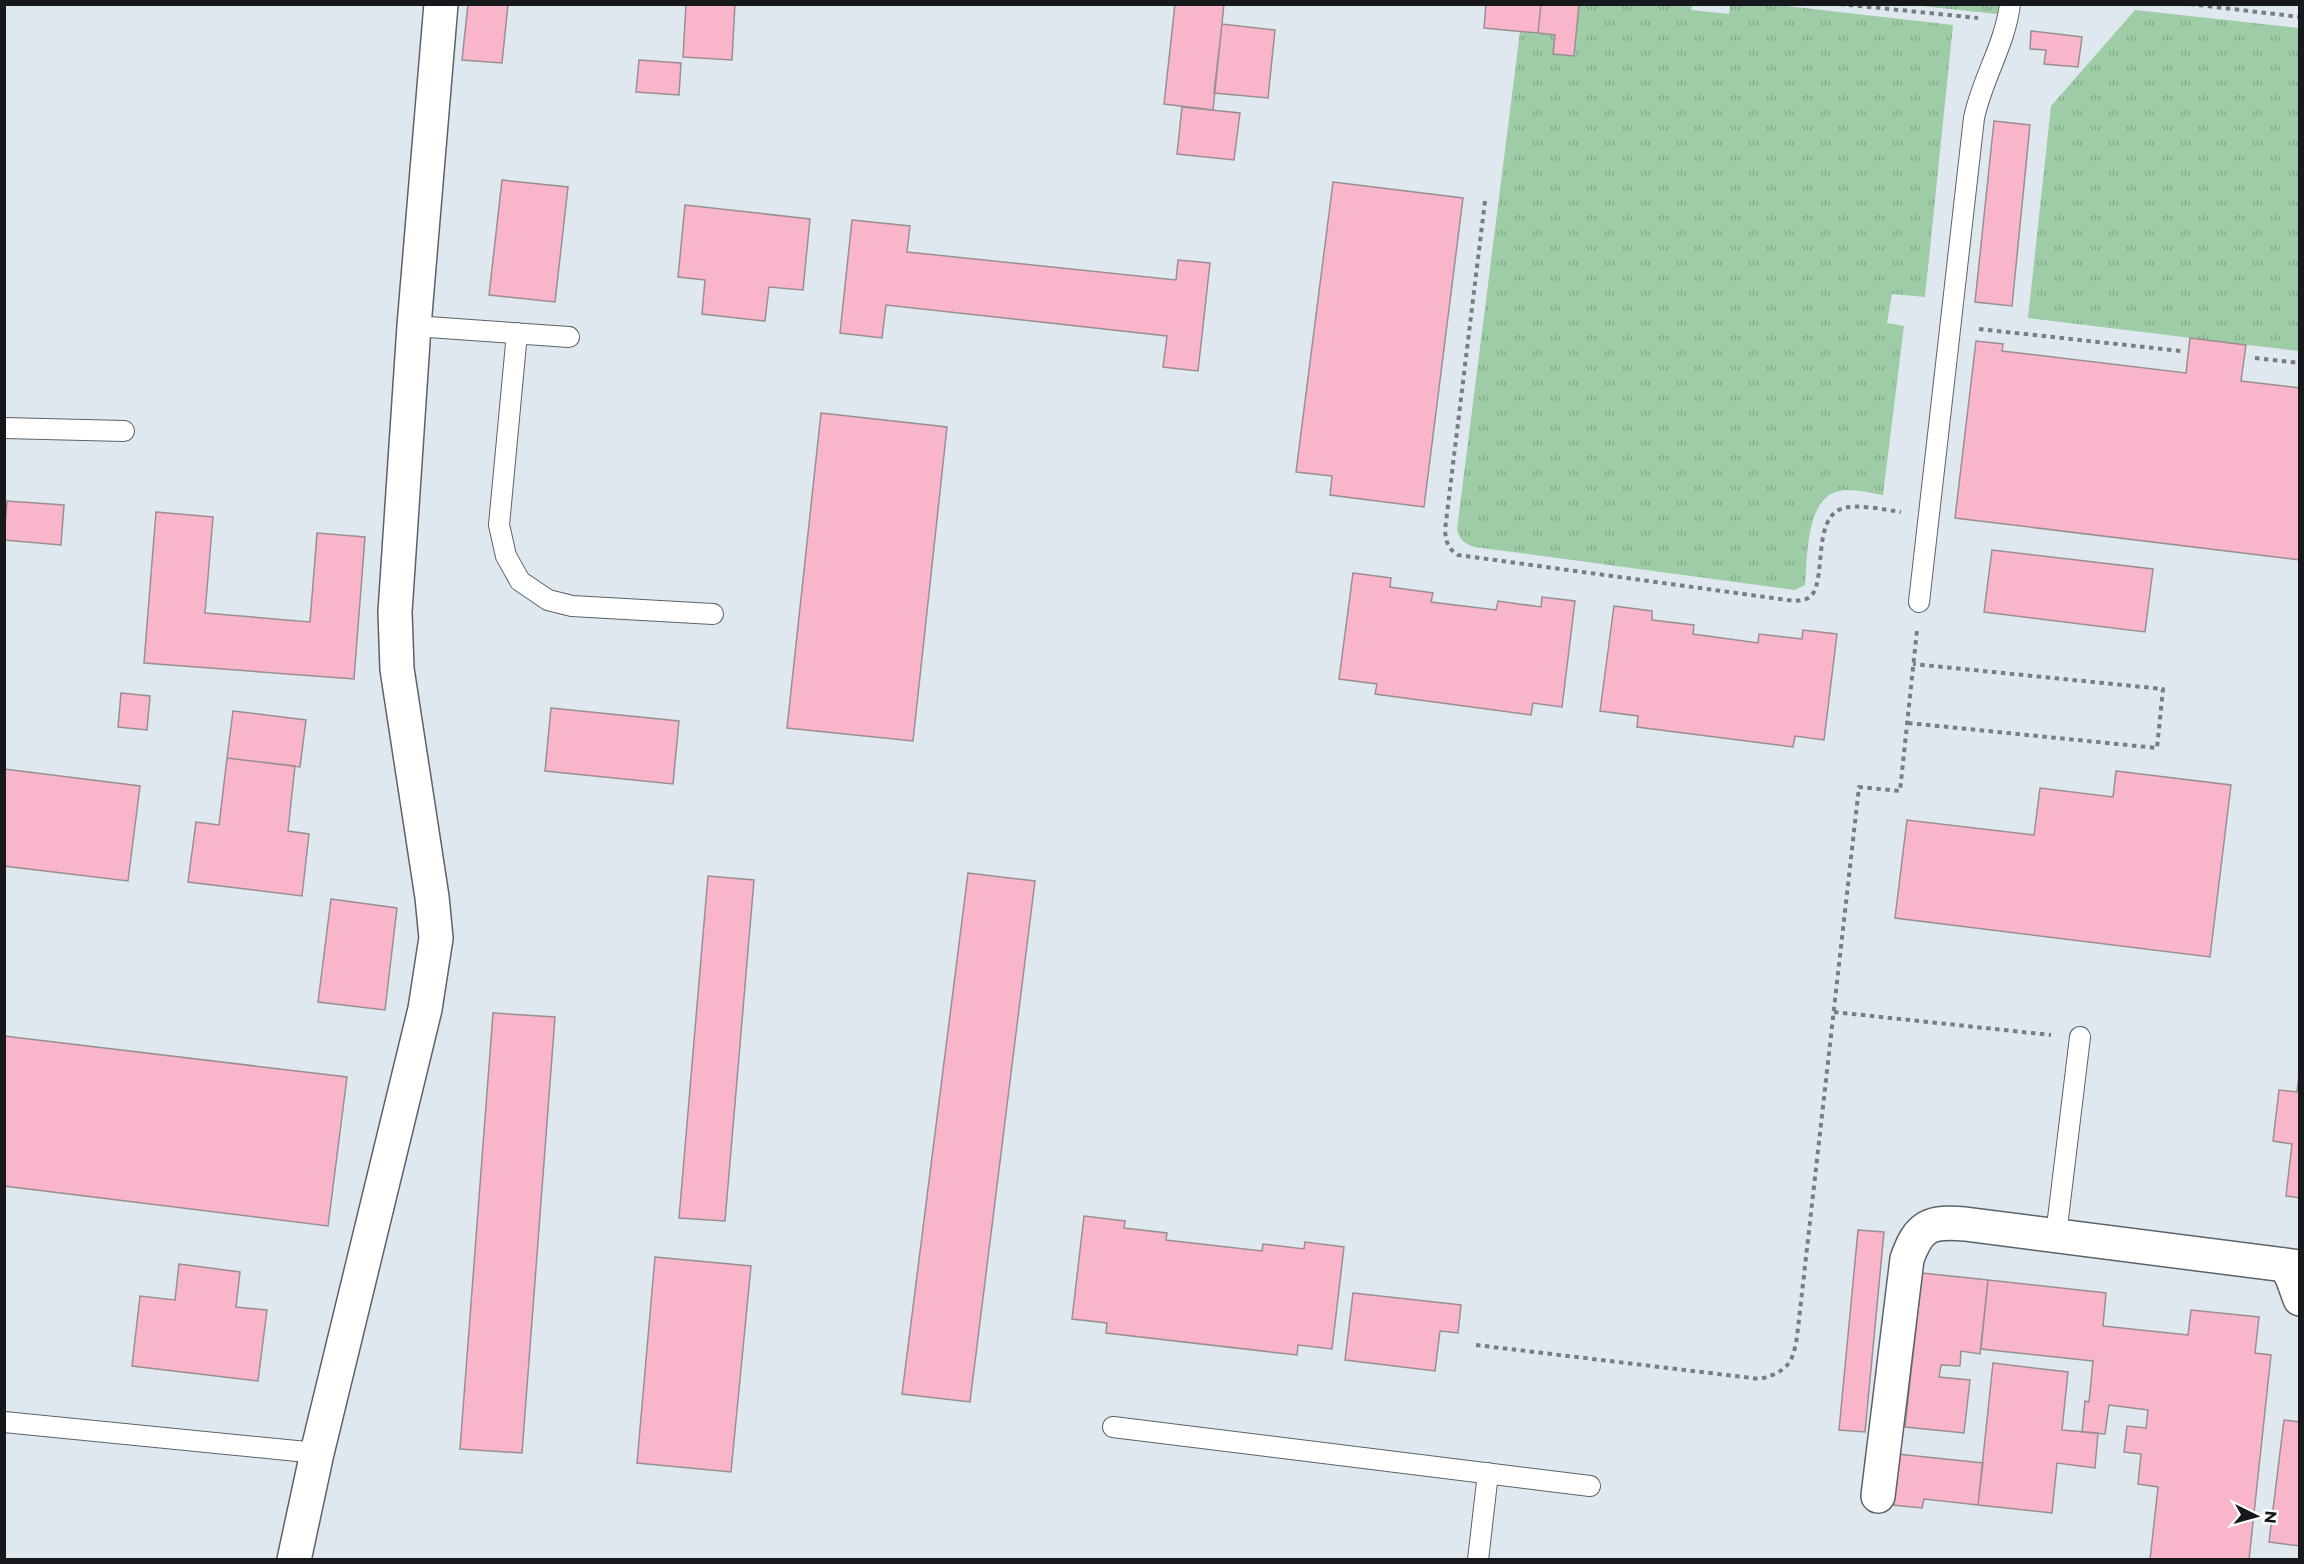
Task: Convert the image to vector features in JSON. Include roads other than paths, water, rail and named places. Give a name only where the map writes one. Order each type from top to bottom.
[{"type":"street","points":[[294,1560],[317,1453],[425,1009],[436,938],[432,897],[397,669],[395,612],[414,326],[441,4]]},
{"type":"street","points":[[1878,1496],[1907,1259],[1914,1240],[1929,1226],[1944,1222],[2292,1266],[2292,1277],[2300,1299]]},
{"type":"lane","points":[[1920,602],[1978,99],[2009,13]]},
{"type":"lane","points":[[414,326],[569,337]]},
{"type":"lane","points":[[517,333],[499,525],[506,556],[520,581],[548,600],[572,606],[713,614]]},
{"type":"lane","points":[[4,428],[124,431]]},
{"type":"lane","points":[[2056,1235],[2080,1037]]},
{"type":"lane","points":[[4,1422],[317,1453]]},
{"type":"lane","points":[[1113,1427],[1590,1486]]},
{"type":"lane","points":[[1478,1560],[1488,1473]]}]
